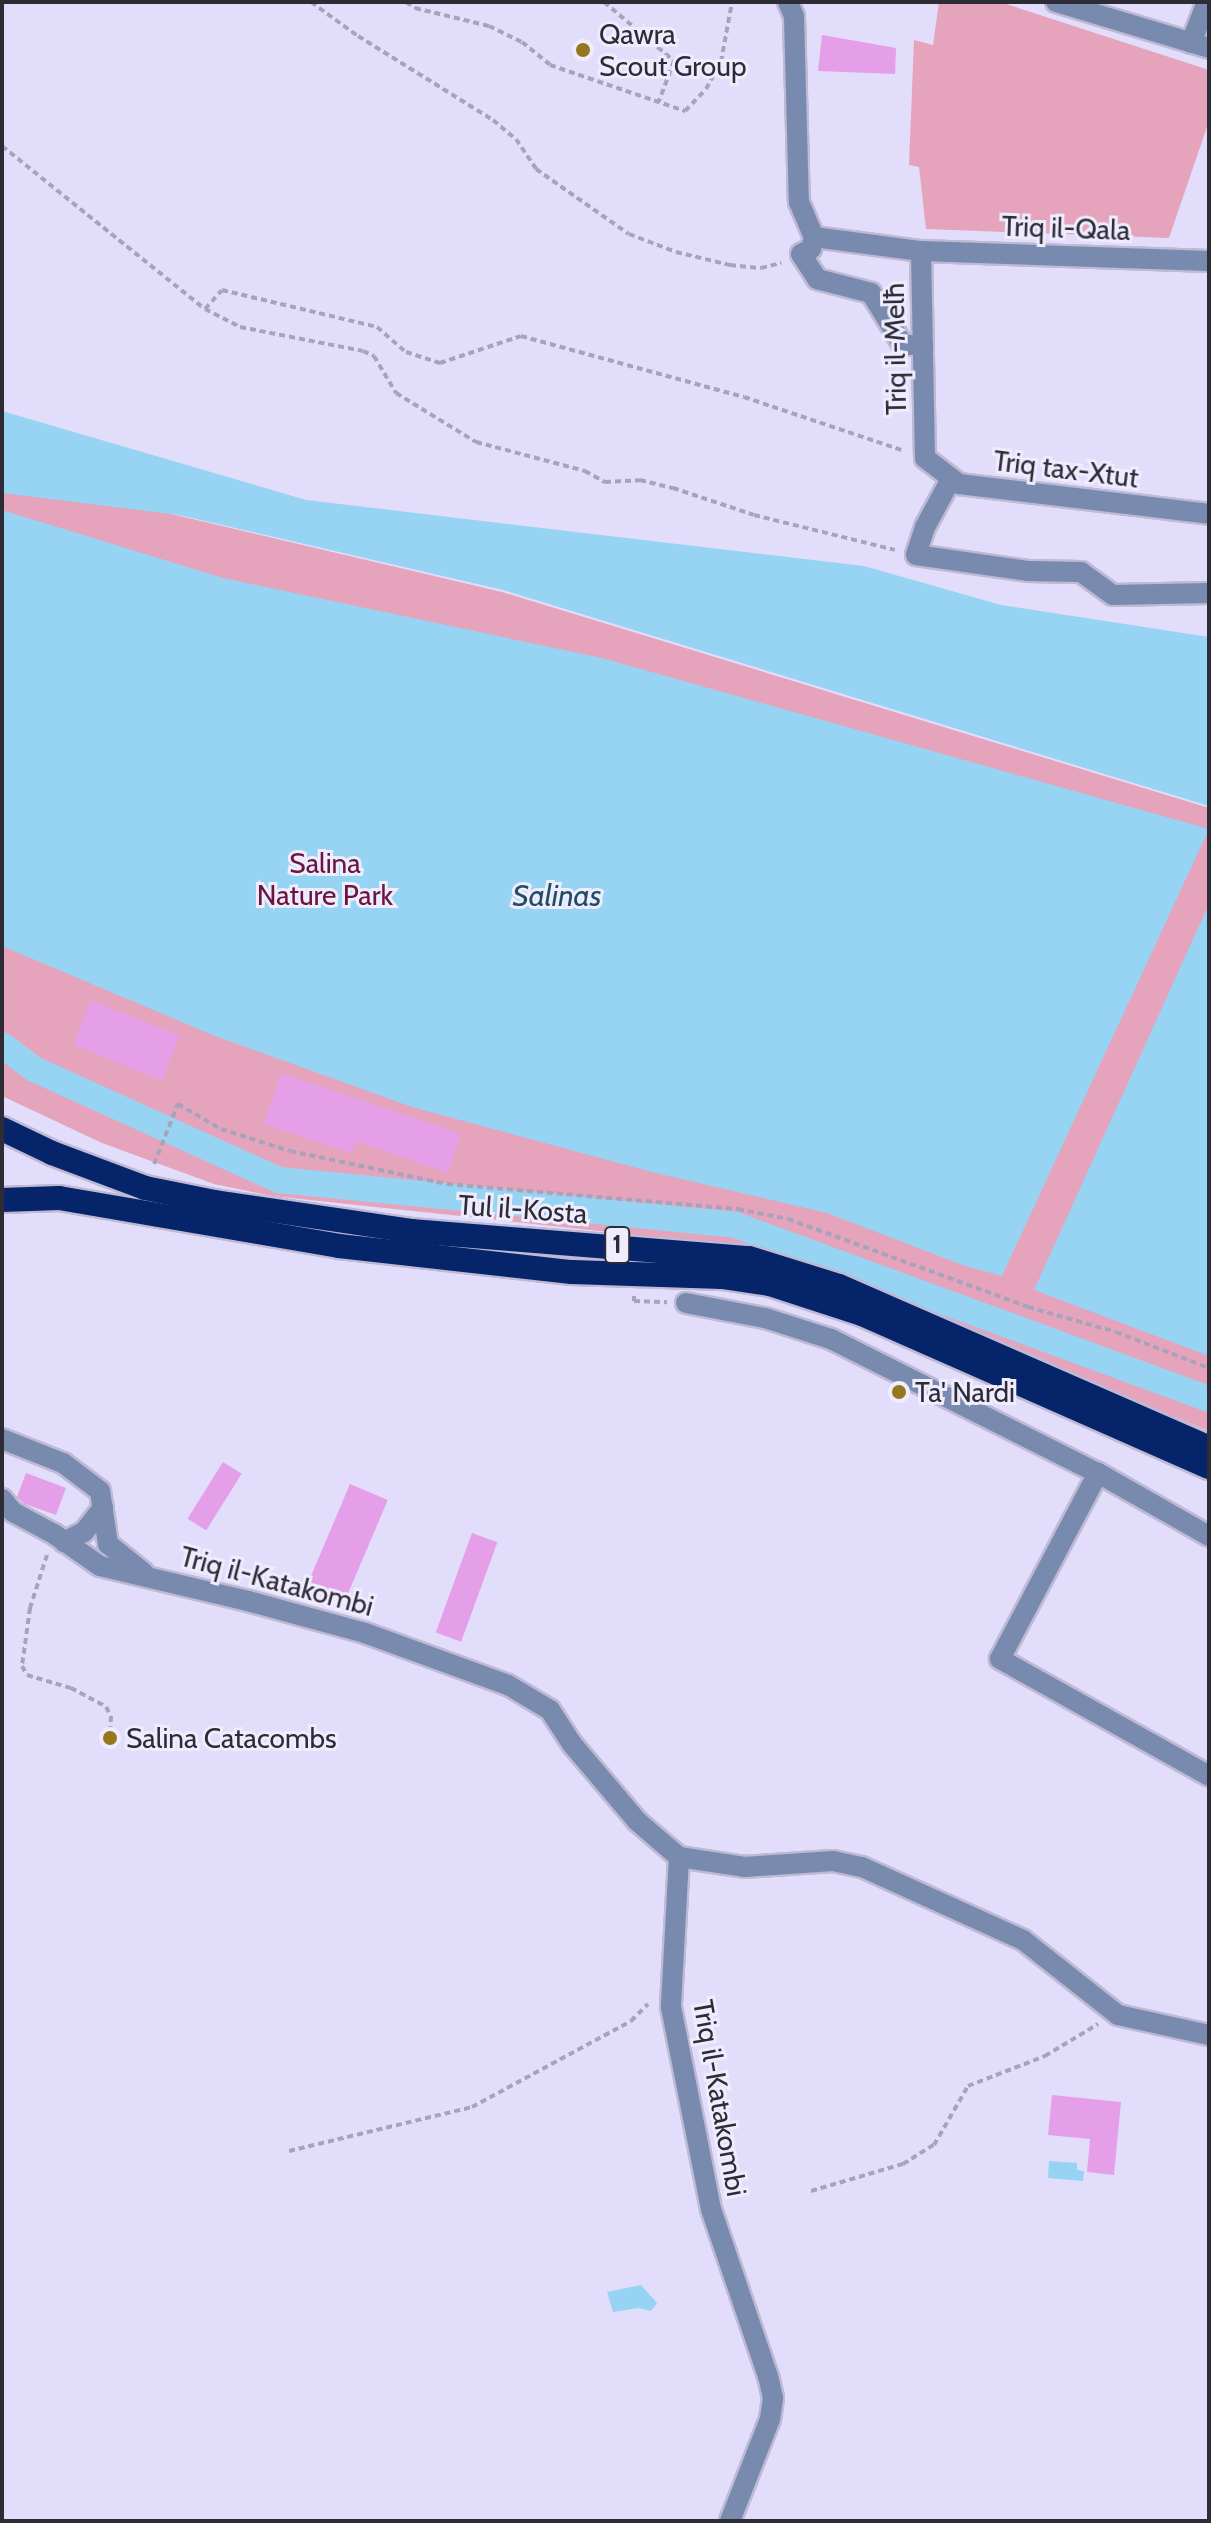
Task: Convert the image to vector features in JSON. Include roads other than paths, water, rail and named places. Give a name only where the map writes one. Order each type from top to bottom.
[{"type":"highway","name":"Tul il-Kosta","points":[[2,1129],[52,1153],[145,1188],[215,1202],[411,1231],[749,1258],[839,1286],[1209,1448]]},
{"type":"highway","name":"Tul il-Kosta","points":[[2,1200],[59,1198],[339,1246],[572,1272],[722,1277],[770,1284],[862,1314],[1209,1467]]},
{"type":"street","points":[[788,2],[794,16],[799,202],[814,237],[811,249],[801,254],[817,279],[871,293],[903,345],[923,345]]},
{"type":"street","points":[[1056,2],[1200,45],[1207,2]]},
{"type":"street","name":"Triq il-Melħ","points":[[814,237],[921,251],[925,458]]},
{"type":"street","name":"Triq il-Qala","points":[[921,251],[1209,261]]},
{"type":"street","name":"Triq tax-Xtut","points":[[925,458],[959,484],[1209,514]]},
{"type":"street","points":[[951,479],[925,527],[916,555],[1029,571],[1081,572],[1113,595],[1209,593]]},
{"type":"street","points":[[686,1303],[765,1318],[831,1339],[1098,1473],[1209,1536]]},
{"type":"street","name":"Triq il-Katakombi","points":[[2,1439],[63,1463],[100,1491],[108,1544],[147,1575]]},
{"type":"street","points":[[1098,1473],[1000,1659],[1209,1776]]},
{"type":"street","name":"Triq il-Katakombi","points":[[2,1499],[13,1512],[100,1566],[147,1575],[365,1633],[508,1685],[550,1710],[572,1744],[637,1821],[679,1857],[671,2007],[711,2209],[773,2398],[770,2419],[730,2521]]},
{"type":"street","points":[[59,1538],[84,1532],[103,1508]]},
{"type":"street","points":[[679,1857],[744,1867],[833,1861],[862,1867],[1023,1940],[1118,2015],[1209,2035]]},
{"type":"water","points":[[2,411],[306,500],[864,566],[1001,605],[1209,637],[1209,806],[503,590],[179,515],[2,493],[2,427],[5,421],[2,424]]},
{"type":"water","name":"Salinas","points":[[2,510],[223,578],[602,658],[1209,829],[1002,1276],[965,1266],[827,1213],[652,1172],[412,1107],[215,1036],[2,946]]},
{"type":"water","points":[[1209,904],[1209,1356],[1034,1290]]},
{"type":"water","points":[[1049,2161],[1077,2163],[1077,2170],[1084,2171],[1083,2181],[1048,2178]]},
{"type":"water","points":[[641,2285],[657,2303],[651,2311],[638,2308],[613,2312],[607,2292]]},
{"type":"waterway","points":[[2,1045],[34,1069],[279,1180],[735,1225],[1209,1399]]},
{"type":"place","name":"Qawra Scout Group","points":[[583,50]]},
{"type":"place","name":"Ta' Nardi","points":[[899,1392]]},
{"type":"place","name":"Salina Catacombs","points":[[110,1738]]},
{"type":"park label","name":"Salina Nature Park","points":[[325,879]]}]
